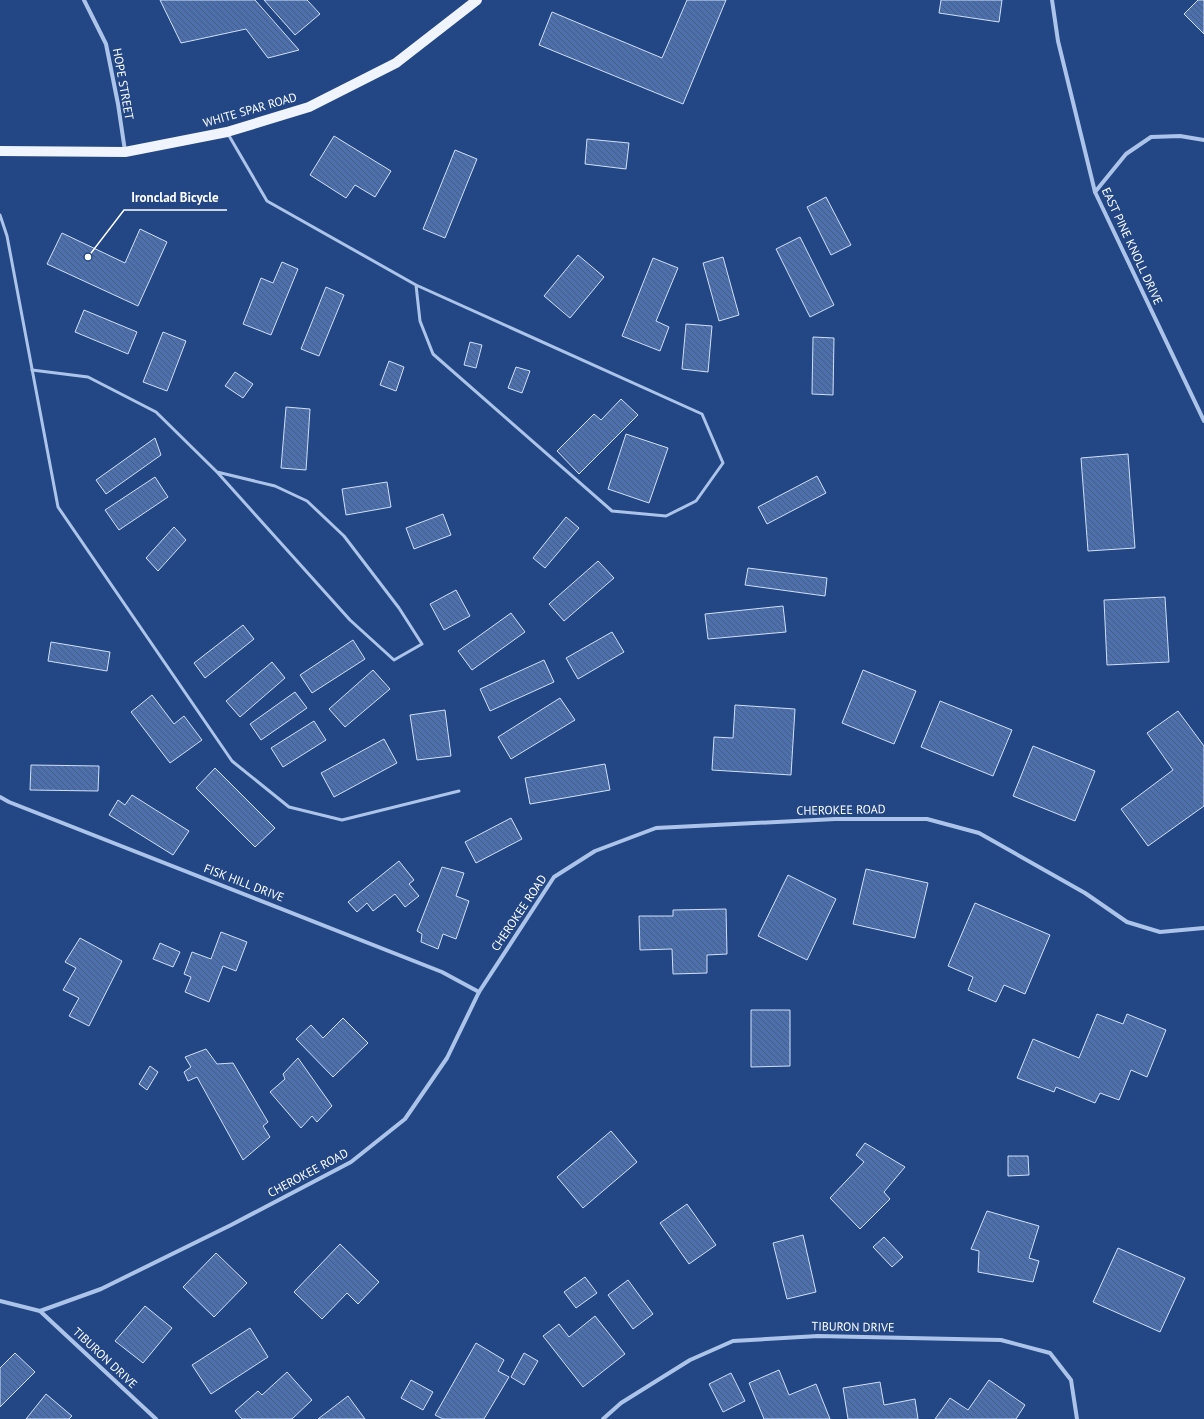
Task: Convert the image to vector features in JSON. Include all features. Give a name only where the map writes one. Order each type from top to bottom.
[{"type":"main road","name":"WHITE SPAR ROAD","points":[[0,151],[125,152],[227,132],[309,107],[396,64],[477,0]]},
{"type":"street","name":"HOPE STREET","points":[[84,0],[106,44],[118,104],[125,152]]},
{"type":"street","name":"EAST PINE KNOLL DRIVE","points":[[1052,0],[1058,41],[1095,192],[1204,421]]},
{"type":"street","points":[[1095,192],[1126,154],[1151,137],[1180,136],[1204,140]]},
{"type":"street","name":"FISK HILL DRIVE","points":[[0,797],[9,802],[442,972],[479,992]]},
{"type":"street","name":"CHEROKEE ROAD","points":[[40,1311],[101,1289],[351,1162],[405,1119],[447,1058],[479,992],[554,877],[595,851],[656,828],[835,819],[926,819],[979,833],[1085,893],[1127,922],[1160,932],[1204,928]]},
{"type":"street","points":[[0,1301],[40,1311]]},
{"type":"street","name":"TIBURON DRIVE","points":[[40,1311],[156,1419]]},
{"type":"street","name":"TIBURON DRIVE","points":[[603,1419],[621,1403],[684,1364],[733,1341],[818,1336],[1001,1340],[1050,1353],[1071,1380],[1077,1419]]},
{"type":"lane","points":[[227,132],[267,201],[416,285],[702,414],[723,463],[696,501],[666,516],[612,511],[433,354],[420,321],[416,285]]},
{"type":"lane","points":[[0,214],[7,236],[58,506],[232,761],[289,807],[342,820],[459,791]]},
{"type":"lane","points":[[32,370],[88,377],[156,412],[217,472],[350,620],[394,660],[422,644],[399,608],[344,536],[307,501],[275,486],[217,472]]},
{"type":"building","points":[[160,0],[255,0],[299,50],[268,58],[246,29],[181,43]]},
{"type":"building","points":[[264,0],[307,0],[320,14],[295,35]]},
{"type":"building","points":[[687,0],[726,0],[683,104],[539,45],[552,12],[662,58]]},
{"type":"building","points":[[941,0],[1002,0],[999,22],[939,13]]},
{"type":"building","points":[[1198,0],[1204,0],[1204,34],[1184,14]]},
{"type":"building","points":[[334,136],[391,171],[375,197],[355,185],[346,198],[310,175]]},
{"type":"building","points":[[587,139],[629,143],[626,169],[585,164]]},
{"type":"building","points":[[455,150],[477,159],[445,238],[423,229]]},
{"type":"building","points":[[826,197],[851,245],[831,255],[807,207]]},
{"type":"building","points":[[140,229],[167,242],[138,306],[47,264],[62,233],[125,263]]},
{"type":"building","points":[[800,237],[834,305],[810,317],[776,249]]},
{"type":"building","points":[[578,255],[604,277],[570,318],[544,296]]},
{"type":"building","points":[[723,257],[739,315],[719,321],[703,263]]},
{"type":"building","points":[[653,258],[678,268],[656,321],[669,327],[660,351],[622,336]]},
{"type":"building","points":[[282,262],[298,269],[271,335],[243,324],[261,278],[273,283]]},
{"type":"building","points":[[326,287],[344,295],[319,356],[301,349]]},
{"type":"building","points":[[84,310],[137,332],[128,354],[75,332]]},
{"type":"building","points":[[686,324],[712,326],[708,372],[682,369]]},
{"type":"building","points":[[163,332],[186,341],[167,391],[143,382]]},
{"type":"building","points":[[813,337],[834,338],[833,395],[812,394]]},
{"type":"building","points":[[470,342],[482,345],[476,368],[464,365]]},
{"type":"building","points":[[389,361],[404,367],[396,391],[380,385]]},
{"type":"building","points":[[516,367],[530,371],[522,393],[508,388]]},
{"type":"building","points":[[235,372],[253,384],[243,398],[225,386]]},
{"type":"building","points":[[621,399],[638,415],[579,474],[557,451],[594,414],[601,420]]},
{"type":"building","points":[[286,407],[310,409],[306,470],[281,468]]},
{"type":"building","points":[[626,434],[668,448],[649,503],[608,489]]},
{"type":"building","points":[[155,438],[161,455],[106,494],[96,480]]},
{"type":"building","points":[[1128,454],[1135,548],[1088,551],[1081,458]]},
{"type":"building","points":[[817,476],[826,493],[767,524],[758,507]]},
{"type":"building","points":[[155,477],[168,497],[119,530],[105,510]]},
{"type":"building","points":[[387,482],[391,507],[346,515],[342,489]]},
{"type":"building","points":[[443,514],[451,535],[414,549],[406,528]]},
{"type":"building","points":[[566,517],[579,528],[545,568],[533,558]]},
{"type":"building","points":[[174,527],[186,540],[158,571],[146,558]]},
{"type":"building","points":[[598,561],[614,578],[564,621],[549,604]]},
{"type":"building","points":[[748,568],[827,578],[825,596],[745,585]]},
{"type":"building","points":[[456,590],[470,616],[444,630],[430,604]]},
{"type":"building","points":[[1165,597],[1169,662],[1107,665],[1104,600]]},
{"type":"building","points":[[783,606],[786,632],[708,639],[705,614]]},
{"type":"building","points":[[511,613],[525,632],[472,670],[458,651]]},
{"type":"building","points":[[243,625],[254,639],[205,678],[194,663]]},
{"type":"building","points":[[612,632],[624,652],[578,679],[566,658]]},
{"type":"building","points":[[353,640],[365,659],[312,693],[300,675]]},
{"type":"building","points":[[51,642],[110,652],[107,671],[48,661]]},
{"type":"building","points":[[544,660],[554,682],[490,711],[480,689]]},
{"type":"building","points":[[272,662],[285,678],[240,717],[226,701]]},
{"type":"building","points":[[373,670],[390,689],[345,727],[329,709]]},
{"type":"building","points":[[863,670],[916,691],[894,744],[842,723]]},
{"type":"building","points":[[295,692],[307,708],[261,740],[250,724]]},
{"type":"building","points":[[152,695],[174,724],[184,716],[202,740],[170,763],[131,712]]},
{"type":"building","points":[[560,698],[575,720],[511,759],[498,737]]},
{"type":"building","points":[[940,701],[1012,730],[993,776],[921,747]]},
{"type":"building","points":[[735,705],[795,709],[791,775],[712,770],[714,737],[733,738]]},
{"type":"building","points":[[445,710],[451,756],[417,760],[410,715]]},
{"type":"building","points":[[1178,711],[1204,746],[1204,806],[1148,846],[1121,809],[1173,770],[1147,733]]},
{"type":"building","points":[[314,721],[326,740],[283,767],[271,748]]},
{"type":"building","points":[[384,739],[397,763],[334,797],[321,773]]},
{"type":"building","points":[[1033,746],[1095,771],[1075,821],[1013,796]]},
{"type":"building","points":[[605,764],[610,790],[530,804],[525,778]]},
{"type":"building","points":[[31,765],[99,766],[98,791],[30,790]]},
{"type":"building","points":[[215,768],[275,828],[255,847],[196,788]]},
{"type":"building","points":[[132,795],[189,831],[173,855],[109,815],[118,800],[125,805]]},
{"type":"building","points":[[511,818],[522,839],[476,863],[465,842]]},
{"type":"building","points":[[399,861],[414,880],[409,884],[419,896],[405,907],[395,894],[373,911],[367,903],[357,912],[348,902]]},
{"type":"building","points":[[442,867],[464,873],[456,896],[469,901],[456,939],[443,934],[438,949],[421,942],[422,934],[417,931]]},
{"type":"building","points":[[866,869],[928,883],[915,938],[853,924]]},
{"type":"building","points":[[788,875],[836,899],[807,960],[758,936]]},
{"type":"building","points":[[975,903],[1050,935],[1025,994],[1004,985],[996,1002],[968,990],[973,977],[948,966]]},
{"type":"building","points":[[726,909],[727,954],[707,955],[707,973],[673,974],[672,949],[640,950],[639,916],[673,916],[673,910]]},
{"type":"building","points":[[221,932],[247,942],[236,971],[223,966],[209,1002],[185,992],[191,977],[184,974],[192,952],[211,959]]},
{"type":"building","points":[[80,938],[122,961],[89,1026],[69,1016],[79,998],[63,990],[76,968],[65,962]]},
{"type":"building","points":[[160,943],[180,952],[173,967],[153,959]]},
{"type":"building","points":[[751,1010],[790,1010],[790,1066],[751,1067]]},
{"type":"building","points":[[1097,1014],[1123,1024],[1127,1014],[1166,1030],[1147,1077],[1131,1070],[1119,1100],[1100,1093],[1095,1103],[1056,1087],[1054,1092],[1017,1078],[1033,1039],[1079,1058]]},
{"type":"building","points":[[343,1018],[368,1043],[333,1077],[296,1039],[311,1025],[323,1038]]},
{"type":"building","points":[[206,1049],[217,1064],[233,1063],[268,1122],[263,1126],[270,1137],[243,1160],[197,1077],[188,1081],[184,1072],[191,1067],[185,1057]]},
{"type":"building","points":[[298,1058],[332,1106],[317,1122],[312,1116],[301,1128],[270,1092],[285,1079],[283,1074]]},
{"type":"building","points":[[150,1066],[158,1072],[147,1090],[139,1084]]},
{"type":"building","points":[[611,1131],[637,1162],[583,1208],[557,1177]]},
{"type":"building","points":[[865,1143],[905,1167],[884,1192],[890,1199],[860,1229],[830,1198],[864,1162],[856,1155]]},
{"type":"building","points":[[1008,1156],[1028,1156],[1029,1175],[1008,1176]]},
{"type":"building","points":[[687,1204],[716,1245],[689,1264],[660,1223]]},
{"type":"building","points":[[987,1211],[1039,1226],[1029,1258],[1039,1261],[1033,1282],[978,1272],[979,1251],[971,1249]]},
{"type":"building","points":[[803,1235],[816,1292],[787,1299],[773,1243]]},
{"type":"building","points":[[884,1237],[903,1257],[892,1267],[873,1247]]},
{"type":"building","points":[[340,1244],[379,1282],[358,1304],[347,1293],[322,1319],[294,1292]]},
{"type":"building","points":[[1118,1248],[1185,1278],[1160,1332],[1093,1302]]},
{"type":"building","points":[[216,1253],[247,1283],[214,1317],[183,1287]]},
{"type":"building","points":[[585,1277],[597,1293],[576,1308],[564,1292]]},
{"type":"building","points":[[628,1280],[653,1314],[633,1329],[608,1295]]},
{"type":"building","points":[[145,1306],[172,1328],[143,1363],[115,1341]]},
{"type":"building","points":[[595,1316],[625,1354],[583,1387],[543,1336],[559,1324],[569,1337]]},
{"type":"building","points":[[250,1328],[268,1357],[211,1394],[192,1365]]},
{"type":"building","points":[[476,1343],[504,1360],[498,1371],[509,1377],[484,1419],[443,1419],[435,1415]]},
{"type":"building","points":[[15,1353],[35,1372],[0,1407],[0,1368]]},
{"type":"building","points":[[524,1353],[538,1361],[524,1385],[511,1377]]},
{"type":"building","points":[[779,1370],[789,1395],[816,1384],[830,1419],[764,1419],[749,1383]]},
{"type":"building","points":[[287,1372],[312,1400],[292,1419],[242,1419],[235,1411],[258,1391],[262,1395]]},
{"type":"building","points":[[731,1373],[745,1401],[723,1412],[709,1384]]},
{"type":"building","points":[[411,1380],[433,1392],[423,1410],[401,1398]]},
{"type":"building","points":[[989,1380],[1025,1405],[1016,1419],[935,1419],[950,1398],[968,1410]]},
{"type":"building","points":[[880,1382],[884,1405],[915,1399],[918,1419],[848,1419],[843,1388]]},
{"type":"building","points":[[46,1394],[72,1416],[69,1419],[26,1419]]},
{"type":"building","points":[[348,1396],[365,1419],[318,1419]]},
{"type":"place","name":"Ironclad Bicycle","points":[[88,257]]}]
